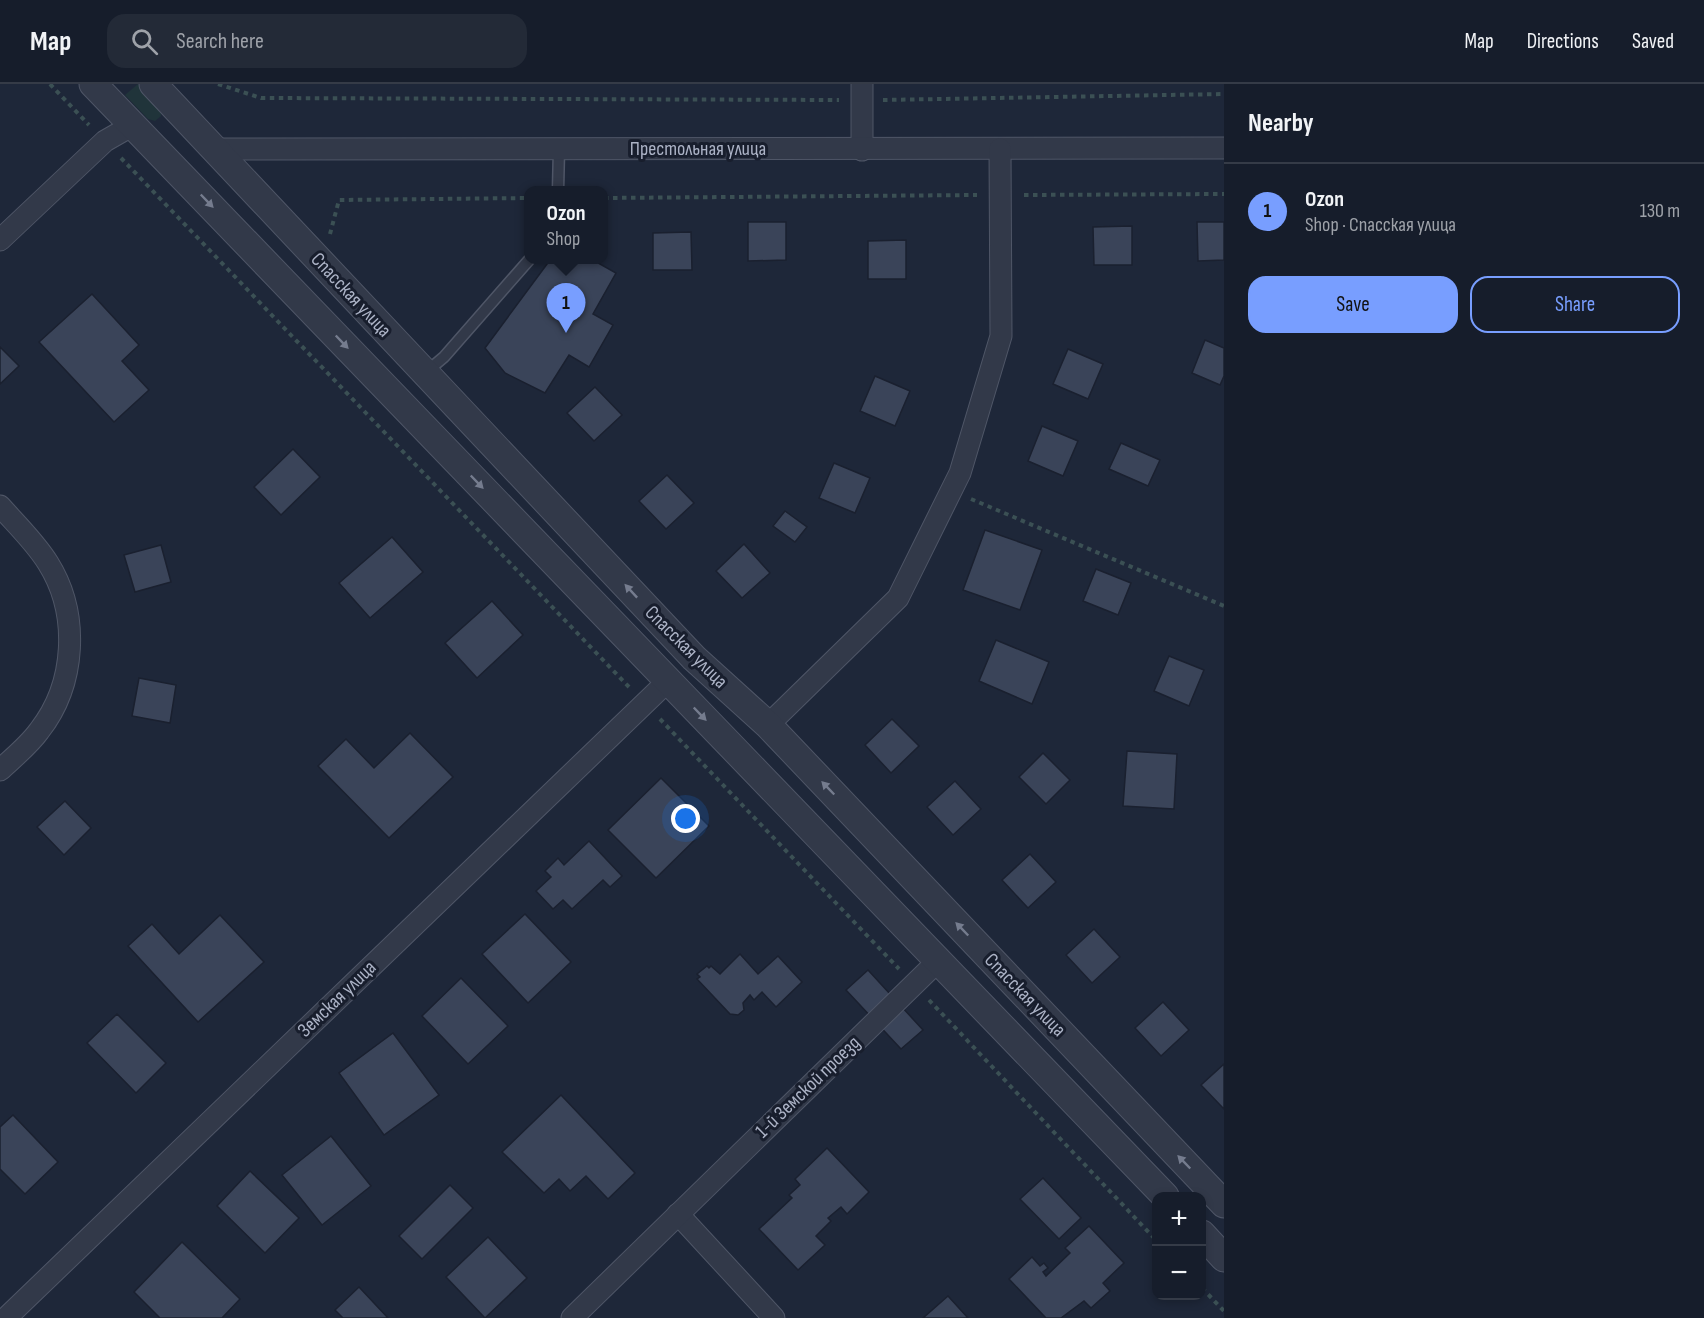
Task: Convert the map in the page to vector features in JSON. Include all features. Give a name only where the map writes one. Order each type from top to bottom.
[{"type":"street","name":"Спасская улица","points":[[93,84],[1160,1192]]},
{"type":"street","name":"Спасская улица","points":[[153,84],[694,658],[768,725],[1224,1204]]},
{"type":"street","points":[[862,92],[862,150]]},
{"type":"street","points":[[0,240],[105,141],[132,125]]},
{"type":"street","name":"Престольная улица","points":[[213,149],[1224,148]]},
{"type":"street","points":[[178,171],[213,149]]},
{"type":"street","points":[[768,725],[898,598],[960,473],[1001,336],[1000,149]]},
{"type":"street","points":[[0,506],[48,564],[65,603],[70,637],[65,679],[53,711],[39,732],[0,770]]},
{"type":"street","name":"Земская улица","points":[[6,1318],[668,681]]},
{"type":"street","name":"1-й Земской проезд","points":[[572,1318],[939,960]]},
{"type":"street","points":[[678,1214],[774,1318]]},
{"type":"street","points":[[1206,1238],[1224,1258]]},
{"type":"lane","points":[[558,186],[559,149]]},
{"type":"lane","points":[[425,374],[444,357],[525,264]]},
{"type":"path","points":[[50,84],[914,984],[1152,1236]]},
{"type":"path","points":[[218,84],[261,98],[862,92],[1224,94]]},
{"type":"path","points":[[608,198],[1224,194]]},
{"type":"path","points":[[330,236],[339,200],[524,198]]},
{"type":"path","points":[[951,491],[1224,606]]},
{"type":"path","points":[[1206,1292],[1224,1311]]},
{"type":"shaded area","points":[[138,84],[160,108],[161,116],[155,121],[148,119],[125,95]]},
{"type":"building","points":[[748,222],[786,222],[786,260],[748,261]]},
{"type":"building","points":[[1197,222],[1224,222],[1224,260],[1198,261]]},
{"type":"building","points":[[1132,226],[1132,265],[1094,265],[1093,227]]},
{"type":"building","points":[[691,232],[692,270],[653,270],[653,233]]},
{"type":"building","points":[[906,240],[906,279],[868,279],[868,241]]},
{"type":"building","points":[[547,264],[600,264],[616,273],[593,314],[613,325],[589,367],[569,355],[545,393],[505,373],[485,348]]},
{"type":"building","points":[[92,294],[139,345],[122,361],[149,390],[114,422],[39,342]]},
{"type":"building","points":[[1205,340],[1224,348],[1224,376],[1220,385],[1192,373]]},
{"type":"building","points":[[0,347],[19,366],[0,384]]},
{"type":"building","points":[[1068,349],[1103,364],[1088,399],[1053,384]]},
{"type":"building","points":[[875,376],[910,391],[895,426],[860,411]]},
{"type":"building","points":[[595,387],[622,415],[594,441],[567,413]]},
{"type":"building","points":[[1042,426],[1078,441],[1063,476],[1028,461]]},
{"type":"building","points":[[1121,443],[1160,460],[1148,486],[1109,469]]},
{"type":"building","points":[[293,449],[320,477],[281,515],[254,487]]},
{"type":"building","points":[[834,463],[870,478],[855,513],[819,498]]},
{"type":"building","points":[[667,475],[694,503],[666,529],[639,501]]},
{"type":"building","points":[[785,511],[807,527],[795,542],[773,526]]},
{"type":"building","points":[[985,530],[1042,550],[1020,610],[963,590]]},
{"type":"building","points":[[392,537],[423,572],[370,618],[339,583]]},
{"type":"building","points":[[744,544],[770,573],[742,598],[716,571]]},
{"type":"building","points":[[161,545],[171,582],[135,592],[124,555]]},
{"type":"building","points":[[1096,569],[1131,583],[1118,615],[1083,601]]},
{"type":"building","points":[[492,601],[523,635],[477,678],[445,643]]},
{"type":"building","points":[[996,640],[1049,662],[1032,704],[979,681]]},
{"type":"building","points":[[1169,656],[1204,670],[1189,706],[1154,691]]},
{"type":"building","points":[[139,678],[176,685],[170,723],[132,716]]},
{"type":"building","points":[[892,719],[919,746],[891,773],[865,745]]},
{"type":"building","points":[[410,733],[453,777],[389,838],[318,766],[346,739],[374,768]]},
{"type":"building","points":[[1127,751],[1177,754],[1174,809],[1123,806]]},
{"type":"building","points":[[1043,753],[1070,780],[1046,804],[1019,777]]},
{"type":"building","points":[[661,778],[709,826],[656,878],[608,830]]},
{"type":"building","points":[[955,781],[981,809],[953,835],[927,807]]},
{"type":"building","points":[[65,801],[91,828],[64,855],[37,827]]},
{"type":"building","points":[[589,841],[622,876],[610,887],[603,880],[572,909],[563,900],[553,909],[536,891],[551,877],[545,871],[558,858],[564,865]]},
{"type":"building","points":[[1030,854],[1056,882],[1028,908],[1002,880]]},
{"type":"building","points":[[525,914],[571,962],[528,1003],[482,954]]},
{"type":"building","points":[[220,915],[264,962],[198,1022],[128,946],[152,924],[179,954]]},
{"type":"building","points":[[1094,929],[1120,957],[1092,983],[1066,955]]},
{"type":"building","points":[[740,954],[758,974],[778,956],[802,982],[776,1007],[762,992],[754,1000],[750,995],[743,1003],[744,1010],[738,1015],[730,1014],[697,979],[700,977],[697,974],[707,966],[709,968],[711,966],[720,974]]},
{"type":"building","points":[[868,970],[923,1030],[901,1049],[846,990]]},
{"type":"building","points":[[461,978],[508,1026],[468,1064],[422,1016]]},
{"type":"building","points":[[1163,1002],[1189,1030],[1161,1056],[1135,1028]]},
{"type":"building","points":[[117,1014],[166,1063],[136,1093],[87,1043]]},
{"type":"building","points":[[393,1033],[439,1095],[384,1135],[339,1073]]},
{"type":"building","points":[[1224,1064],[1224,1109],[1201,1085]]},
{"type":"building","points":[[561,1095],[635,1173],[608,1199],[586,1176],[570,1191],[559,1179],[544,1193],[502,1152]]},
{"type":"building","points":[[13,1115],[58,1162],[25,1194],[0,1169],[0,1127]]},
{"type":"building","points":[[331,1136],[371,1186],[322,1225],[282,1175]]},
{"type":"building","points":[[827,1148],[869,1192],[847,1214],[841,1207],[828,1218],[831,1221],[816,1236],[825,1245],[798,1270],[759,1229],[792,1198],[789,1195],[800,1185],[795,1179]]},
{"type":"building","points":[[250,1171],[299,1218],[265,1253],[217,1206]]},
{"type":"building","points":[[1043,1178],[1081,1218],[1059,1239],[1020,1199]]},
{"type":"building","points":[[450,1185],[473,1208],[422,1259],[399,1236]]},
{"type":"building","points":[[1089,1226],[1124,1263],[1103,1283],[1110,1291],[1091,1308],[1084,1301],[1061,1318],[1046,1318],[1009,1279],[1032,1257],[1040,1266],[1044,1263],[1048,1268],[1043,1272],[1046,1276],[1070,1253],[1065,1248]]},
{"type":"building","points":[[488,1237],[527,1278],[485,1318],[446,1277]]},
{"type":"building","points":[[182,1242],[240,1299],[222,1318],[160,1318],[134,1292]]},
{"type":"building","points":[[359,1287],[388,1318],[343,1318],[335,1310]]},
{"type":"building","points":[[948,1296],[968,1318],[923,1318]]},
{"type":"place","name":"Ozon","points":[[566,333]]}]
